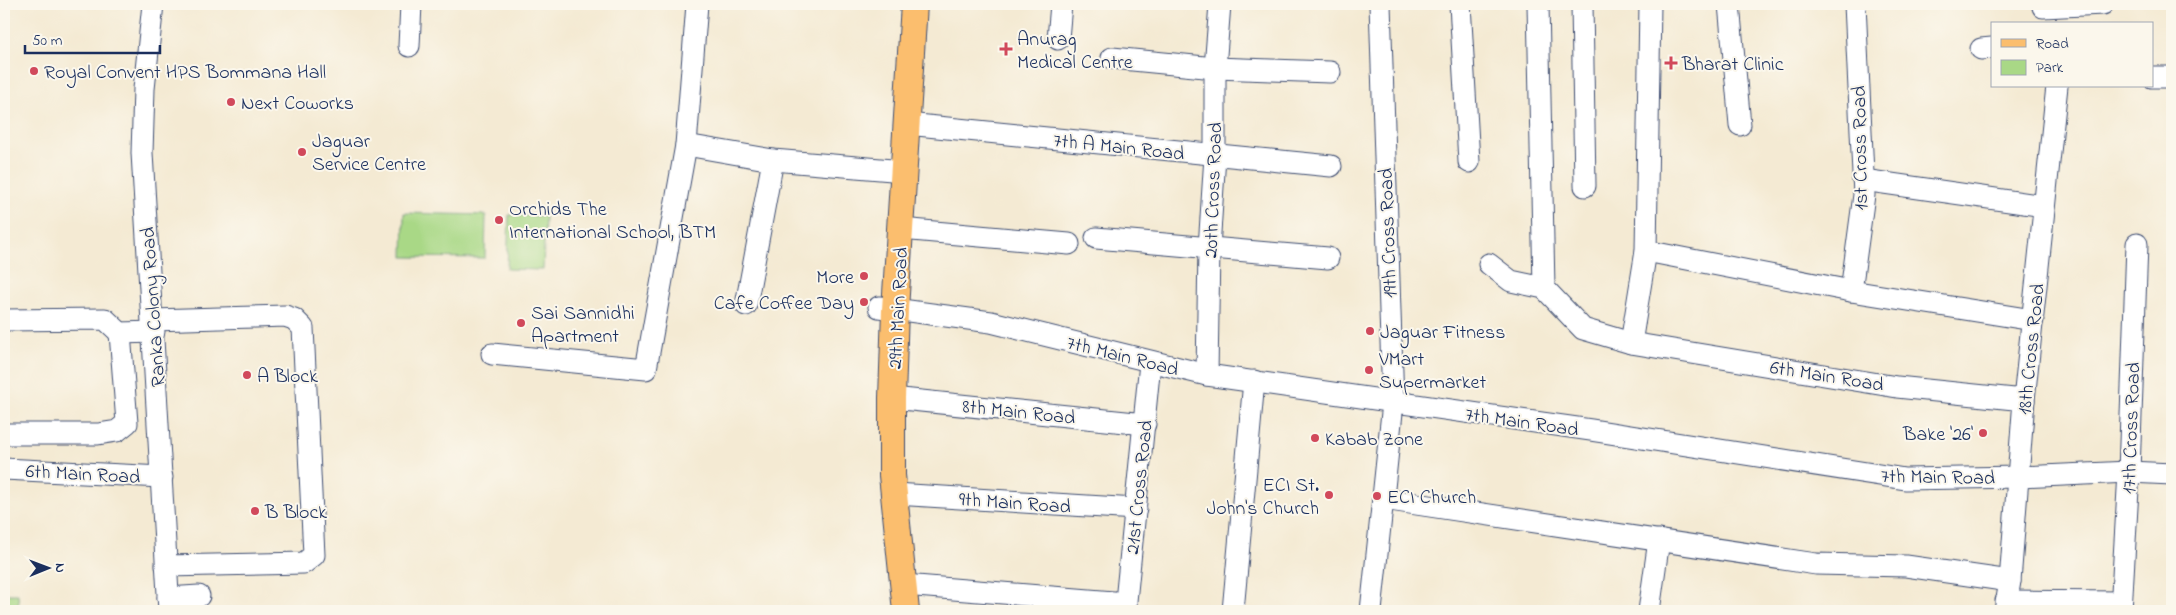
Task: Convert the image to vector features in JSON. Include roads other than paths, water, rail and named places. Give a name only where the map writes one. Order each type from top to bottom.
[{"type":"main road","name":"29th Main Road","points":[[890,611],[875,458],[887,309],[895,171],[896,4]]},
{"type":"main road","name":"29th Main Road","points":[[906,611],[892,475],[892,398],[887,309],[901,229],[895,171],[907,124],[914,4]]},
{"type":"street","name":"Ranka Colony Road","points":[[152,4],[143,99],[142,153],[154,326],[169,605]]},
{"type":"street","points":[[409,46],[411,4]]},
{"type":"street","points":[[492,354],[646,368],[686,145],[697,4]]},
{"type":"street","points":[[1058,39],[1061,4]]},
{"type":"street","name":"20th Cross Road","points":[[1207,375],[1209,248],[1215,156],[1215,68],[1220,4]]},
{"type":"street","name":"19th Cross Road","points":[[1371,611],[1393,403],[1380,4]]},
{"type":"street","points":[[1460,4],[1469,162]]},
{"type":"street","points":[[1489,264],[1511,281],[1544,288],[1538,4]]},
{"type":"street","points":[[1582,4],[1585,186]]},
{"type":"street","points":[[1631,343],[1646,251],[1650,4]]},
{"type":"street","points":[[1729,4],[1740,126]]},
{"type":"street","name":"1st Cross Road","points":[[1851,291],[1864,195],[1855,4]]},
{"type":"street","points":[[2044,11],[2103,4]]},
{"type":"street","points":[[1112,58],[1215,68],[1330,72]]},
{"type":"street","points":[[2154,77],[2172,78]]},
{"type":"street","name":"18th Cross Road","points":[[2007,598],[2020,477],[2024,400],[2056,88]]},
{"type":"street","name":"7th A Main Road","points":[[907,124],[1331,166]]},
{"type":"street","points":[[686,145],[774,160],[895,171]]},
{"type":"street","points":[[746,304],[774,160]]},
{"type":"street","points":[[1863,180],[2044,206]]},
{"type":"street","points":[[901,229],[1069,244]]},
{"type":"street","points":[[1096,238],[1328,258]]},
{"type":"street","name":"17th Cross Road","points":[[2121,607],[2129,472],[2137,244]]},
{"type":"street","points":[[1646,251],[1851,291],[2033,320]]},
{"type":"street","name":"6th Main Road","points":[[1544,288],[1583,328],[1631,343],[1897,387],[2024,400]]},
{"type":"street","name":"7th Main Road","points":[[887,309],[991,322],[1150,363],[1207,375],[1591,430],[1905,479],[2020,477],[2129,472],[2172,474]]},
{"type":"street","points":[[120,333],[154,326],[285,316],[294,318],[303,328],[314,555],[304,563],[166,566]]},
{"type":"street","points":[[4,320],[105,319],[120,333],[127,423]]},
{"type":"street","name":"21st Cross Road","points":[[1126,607],[1150,363]]},
{"type":"street","points":[[1233,611],[1254,381]]},
{"type":"street","name":"8th Main Road","points":[[892,398],[1145,424]]},
{"type":"street","points":[[4,434],[98,434],[117,431],[127,423],[159,422]]},
{"type":"street","name":"6th Main Road","points":[[4,469],[162,477]]},
{"type":"street","name":"9th Main Road","points":[[895,494],[1136,509]]},
{"type":"street","points":[[1383,499],[1816,564],[1906,566],[2007,598],[2121,607]]},
{"type":"street","points":[[1649,611],[1659,540]]},
{"type":"street","points":[[904,585],[1126,607]]},
{"type":"street","points":[[169,605],[199,596]]},
{"type":"place","name":"Anurag Medical Centre","points":[[1006,49]]},
{"type":"place","name":"Bharat Clinic","points":[[1671,63]]},
{"type":"place","name":"Royal Convent HPS Bommana Hall","points":[[34,71]]},
{"type":"place","name":"Next Coworks","points":[[231,102]]},
{"type":"place","name":"Jaguar Service Centre","points":[[302,152]]},
{"type":"place","name":"Orchids The International School, BTM","points":[[499,220]]},
{"type":"place","name":"More","points":[[864,276]]},
{"type":"place","name":"Cafe Coffee Day","points":[[864,302]]},
{"type":"place","name":"Sai Sannidhi Apartment","points":[[521,323]]},
{"type":"place","name":"Jaguar Fitness","points":[[1370,331]]},
{"type":"place","name":"VMart Supermarket","points":[[1369,370]]},
{"type":"place","name":"A Block","points":[[247,375]]},
{"type":"place","name":"Bake '26'","points":[[1983,433]]},
{"type":"place","name":"Kabab Zone","points":[[1315,438]]},
{"type":"place","name":"ECI St. John's Church","points":[[1329,495]]},
{"type":"place","name":"ECI Church","points":[[1377,496]]},
{"type":"place","name":"B Block","points":[[255,511]]}]
